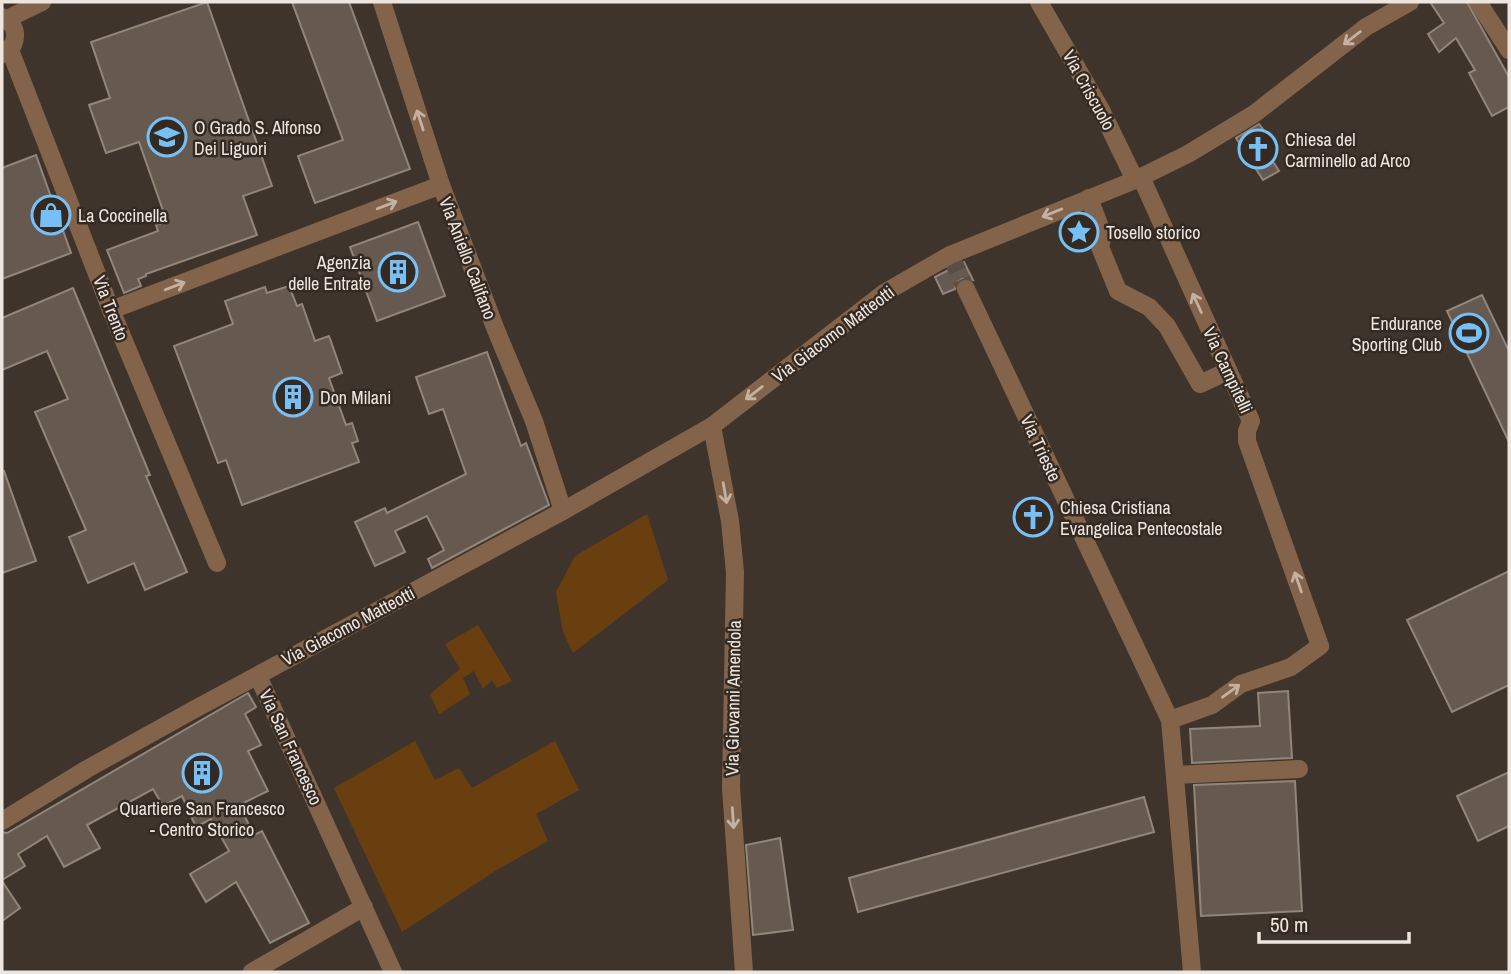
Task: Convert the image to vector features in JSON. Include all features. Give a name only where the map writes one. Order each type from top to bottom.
[{"type":"street","points":[[4,18],[42,2]]},
{"type":"street","name":"Via Aniello Califano","points":[[382,2],[441,185],[534,421],[563,511]]},
{"type":"street","name":"Via Criscuolo","points":[[1039,2],[1138,178]]},
{"type":"street","name":"Via Giacomo Matteotti","points":[[258,676],[563,511],[712,426],[884,293],[950,255],[1138,178],[1188,154],[1254,114],[1366,27],[1410,2]]},
{"type":"street","points":[[1478,2],[1509,50]]},
{"type":"street","name":"Via Trento","points":[[4,18],[12,23],[16,34],[13,45],[6,52],[49,150],[111,310],[217,564]]},
{"type":"street","name":"Via Campitelli","points":[[1138,178],[1251,421],[1247,441],[1320,646],[1292,667],[1241,684],[1212,705],[1170,720]]},
{"type":"street","points":[[111,310],[441,185]]},
{"type":"street","points":[[1089,198],[1102,235],[1100,247],[1118,290],[1149,307],[1167,326],[1200,384],[1228,372]]},
{"type":"street","name":"Via Trieste","points":[[965,289],[1170,720],[1192,972]]},
{"type":"street","name":"Via Giovanni Amendola","points":[[712,426],[730,521],[736,572],[731,788],[744,972]]},
{"type":"street","name":"Via San Francesco","points":[[2,821],[87,769],[258,676],[393,972]]},
{"type":"street","points":[[1175,775],[1300,769]]},
{"type":"street","points":[[252,972],[364,907]]},
{"type":"shaded area","points":[[647,514],[668,580],[573,653],[563,632],[556,592],[575,556]]},
{"type":"shaded area","points":[[478,625],[512,681],[497,688],[492,680],[483,689],[474,671],[463,678],[470,694],[439,714],[430,694],[460,669],[445,644]]},
{"type":"shaded area","points":[[415,741],[435,780],[459,768],[472,788],[555,741],[579,790],[536,814],[548,841],[497,870],[402,932],[334,788]]},
{"type":"building","points":[[207,2],[272,186],[243,196],[257,235],[146,274],[138,279],[141,286],[124,293],[107,250],[158,231],[156,225],[167,222],[139,142],[106,153],[89,105],[110,98],[91,42]]},
{"type":"building","points":[[292,2],[349,2],[410,169],[315,203],[298,156],[343,140]]},
{"type":"building","points":[[1430,2],[1467,2],[1509,77],[1509,107],[1492,116],[1469,73],[1475,70],[1456,38],[1439,52],[1428,34],[1444,23]]},
{"type":"building","name":"Chiesa del Carminello ad Arco","points":[[1259,124],[1277,147],[1267,152],[1279,171],[1263,180],[1236,138]]},
{"type":"building","points":[[36,155],[71,253],[2,279],[2,168]]},
{"type":"building","name":"Agenzia delle Entrate","points":[[418,222],[445,296],[377,321],[350,247]]},
{"type":"building","points":[[964,262],[973,280],[962,279],[956,283],[955,289],[943,294],[935,277]]},
{"type":"building","name":"Don Milani","points":[[289,286],[297,306],[302,304],[315,341],[329,336],[342,373],[329,378],[346,425],[352,423],[358,441],[352,443],[359,462],[242,505],[226,460],[218,463],[174,346],[233,324],[225,301],[265,287],[267,293]]},
{"type":"building","points":[[73,288],[150,475],[146,476],[187,572],[145,590],[134,563],[88,583],[69,537],[86,530],[35,412],[68,399],[47,351],[2,370],[2,318]]},
{"type":"building","points":[[1482,295],[1509,351],[1509,442],[1447,311]]},
{"type":"building","points":[[487,352],[521,446],[526,443],[549,505],[432,568],[428,559],[444,550],[427,516],[395,531],[405,552],[375,566],[355,522],[385,508],[387,513],[466,474],[443,409],[429,414],[416,377]]},
{"type":"building","points":[[2,471],[36,561],[2,573]]},
{"type":"building","points":[[1509,571],[1509,685],[1452,712],[1407,620]]},
{"type":"building","points":[[1288,691],[1292,758],[1192,763],[1190,729],[1260,726],[1258,693]]},
{"type":"building","points":[[248,693],[256,707],[245,714],[261,745],[248,751],[268,791],[239,805],[254,835],[262,831],[309,923],[270,943],[236,882],[206,902],[190,874],[229,851],[211,819],[196,827],[182,796],[163,806],[153,789],[87,825],[100,848],[64,867],[47,836],[18,854],[25,866],[2,880],[2,832],[7,833]]},
{"type":"building","points":[[1509,772],[1509,826],[1478,841],[1457,796]]},
{"type":"building","points":[[1295,781],[1302,911],[1201,916],[1194,785]]},
{"type":"building","points":[[1144,797],[1154,832],[858,912],[849,878]]},
{"type":"building","points":[[780,838],[793,930],[753,935],[746,845]]},
{"type":"building","points":[[2,881],[20,908],[2,921]]},
{"type":"tunnel","points":[[950,255],[966,289]]},
{"type":"place","name":"O Grado S. Alfonso Dei Liguori","points":[[167,137]]},
{"type":"place","name":"Chiesa del Carminello ad Arco","points":[[1258,149]]},
{"type":"place","name":"La Coccinella","points":[[51,215]]},
{"type":"place","name":"Tosello storico","points":[[1079,232]]},
{"type":"place","name":"Agenzia delle Entrate","points":[[398,272]]},
{"type":"place","name":"Endurance Sporting Club","points":[[1469,333]]},
{"type":"place","name":"Don Milani","points":[[293,397]]},
{"type":"place","name":"Chiesa Cristiana Evangelica Pentecostale","points":[[1033,517]]},
{"type":"place","name":"Quartiere San Francesco - Centro Storico","points":[[202,773]]}]
